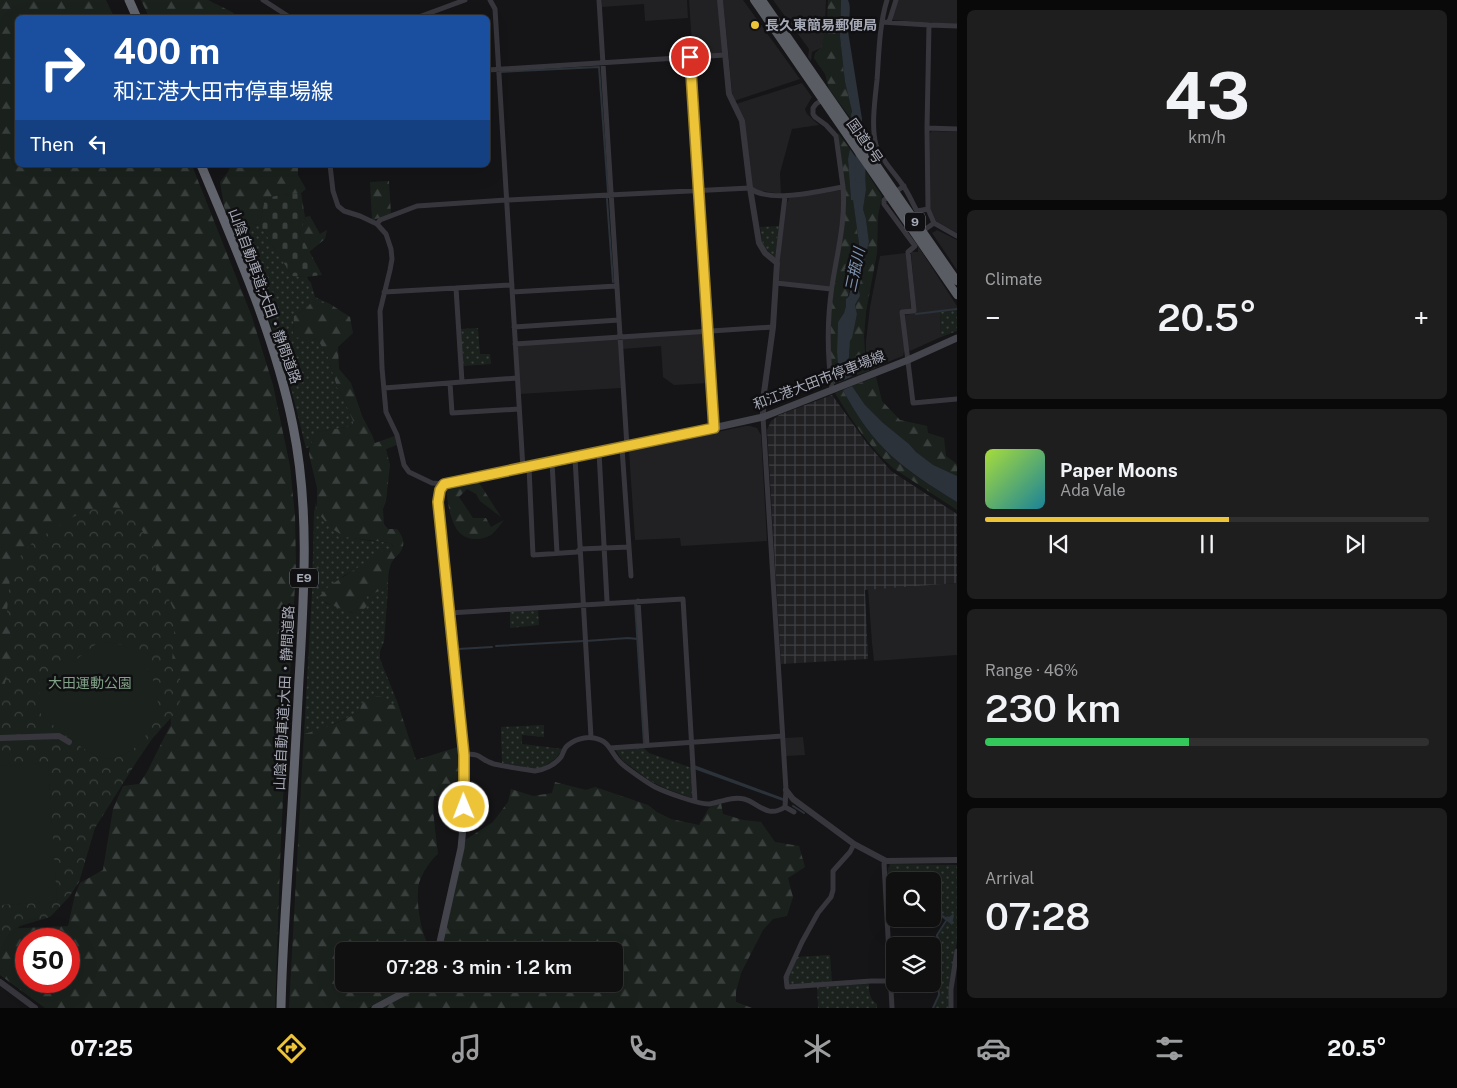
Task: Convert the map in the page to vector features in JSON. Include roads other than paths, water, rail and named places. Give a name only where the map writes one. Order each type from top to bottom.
[{"type":"highway","points":[[129,0],[136,15]]},
{"type":"highway","name":"国道9号","points":[[754,0],[799,65],[874,163],[957,295]]},
{"type":"highway","name":"国道9号","points":[[762,0],[802,57],[814,83]]},
{"type":"highway","name":"国道9号","points":[[826,100],[831,112],[878,181],[892,194]]},
{"type":"highway","name":"山陰自動車道;大田・静間道路","points":[[202,167],[271,345],[284,386],[300,468],[304,563],[301,649],[281,1008]]},
{"type":"highway","name":"国道9号","points":[[919,234],[957,281]]},
{"type":"main road","name":"和江港大田市停車場線","points":[[444,484],[625,448],[763,417],[908,360],[957,338]]},
{"type":"main road","points":[[440,942],[463,828],[464,755],[438,502],[440,490],[444,484]]},
{"type":"main road","points":[[375,1008],[405,992]]},
{"type":"street","points":[[263,0],[286,15]]},
{"type":"street","points":[[424,15],[465,0]]},
{"type":"street","points":[[490,0],[494,9],[519,409],[533,555],[577,552],[580,549],[629,546]]},
{"type":"street","points":[[599,0],[620,337],[631,576]]},
{"type":"street","points":[[720,0],[729,94],[742,121],[759,243],[765,253],[776,263]]},
{"type":"street","points":[[887,0],[876,97],[874,134],[876,146],[904,186],[917,211],[928,209]]},
{"type":"street","points":[[886,22],[896,0]]},
{"type":"street","points":[[886,22],[957,26]]},
{"type":"street","points":[[929,25],[928,209],[934,223],[957,236]]},
{"type":"street","points":[[490,70],[725,55]]},
{"type":"street","points":[[690,57],[714,428]]},
{"type":"street","points":[[826,100],[816,104],[813,108],[813,114],[815,118],[826,125],[836,136],[845,205],[831,289],[827,341],[834,388]]},
{"type":"street","points":[[927,128],[957,130]]},
{"type":"street","points":[[330,167],[333,191],[338,206],[344,211],[376,224],[386,234],[391,249],[392,259],[380,312],[382,368],[386,412],[396,435],[404,465],[409,472],[432,483],[444,484]]},
{"type":"street","points":[[904,186],[884,200],[884,204],[914,246],[908,252],[914,311],[902,312],[913,402],[957,399]]},
{"type":"street","points":[[376,224],[380,220],[417,206],[699,189],[750,188],[764,194],[785,196],[843,187]]},
{"type":"street","points":[[785,196],[776,263],[774,328],[763,400],[763,417],[786,807]]},
{"type":"street","points":[[919,234],[934,223]]},
{"type":"street","points":[[776,283],[831,289]]},
{"type":"street","points":[[384,292],[512,285]]},
{"type":"street","points":[[512,292],[617,286]]},
{"type":"street","points":[[456,288],[462,382]]},
{"type":"street","points":[[514,327],[619,320]]},
{"type":"street","points":[[515,344],[774,328]]},
{"type":"street","points":[[384,388],[517,378]]},
{"type":"street","points":[[450,383],[452,413],[519,409]]},
{"type":"street","points":[[599,452],[607,601]]},
{"type":"street","points":[[575,458],[591,737]]},
{"type":"street","points":[[552,462],[557,553]]},
{"type":"street","points":[[449,613],[683,598],[695,801]]},
{"type":"street","points":[[638,601],[647,745]]},
{"type":"street","points":[[0,738],[59,736],[69,742]]},
{"type":"street","points":[[610,748],[782,736]]},
{"type":"street","points":[[464,755],[478,754],[492,763],[535,771],[542,770],[560,758],[566,747],[573,741],[591,737],[604,740],[620,763],[654,786],[695,801],[709,804],[731,798],[750,801],[762,809],[771,811],[781,810],[786,807]]},
{"type":"street","points":[[786,790],[852,847],[886,861],[957,860]]},
{"type":"street","points":[[786,807],[794,812]]},
{"type":"street","points":[[852,847],[833,871],[831,897],[818,913],[802,942],[786,977],[787,986],[886,981]]},
{"type":"street","points":[[886,861],[884,864],[890,937]]},
{"type":"street","points":[[951,1008],[957,950]]},
{"type":"street","points":[[0,982],[34,1008]]},
{"type":"street","points":[[892,1008],[893,992]]},
{"type":"water","points":[[841,0],[848,0],[849,3],[848,31],[862,119],[862,135],[855,124],[845,82],[840,37]]},
{"type":"water","points":[[850,149],[865,170],[866,190],[863,209],[869,242],[858,286],[860,296],[855,305],[857,314],[846,368],[851,377],[839,382],[838,322],[844,313],[846,299],[849,296],[859,243],[853,200],[851,200],[848,159]]},
{"type":"water","points":[[852,386],[865,405],[916,452],[933,465],[957,476],[957,502],[905,467],[878,442],[854,410],[843,390]]},
{"type":"water","points":[[634,603],[637,604],[645,744],[643,744]]},
{"type":"water","points":[[694,765],[783,798],[783,801],[694,769]]},
{"type":"water","points":[[941,914],[946,917],[954,915],[952,925],[941,917]]},
{"type":"waterway","points":[[500,72],[599,67],[608,192]]},
{"type":"waterway","name":"三瓶川","points":[[856,115],[861,160],[860,178]]},
{"type":"waterway","points":[[607,199],[613,282]]},
{"type":"waterway","points":[[916,314],[957,309]]},
{"type":"waterway","points":[[586,641],[638,639]]},
{"type":"waterway","points":[[496,646],[584,641]]},
{"type":"waterway","points":[[458,649],[492,647]]},
{"type":"waterway","points":[[793,806],[804,813]]},
{"type":"waterway","points":[[937,937],[946,921]]},
{"type":"waterway","points":[[933,1008],[939,992]]},
{"type":"place","name":"長久東簡易郵便局","points":[[755,25]]},
{"type":"park label","name":"大田運動公園","points":[[90,683]]}]
